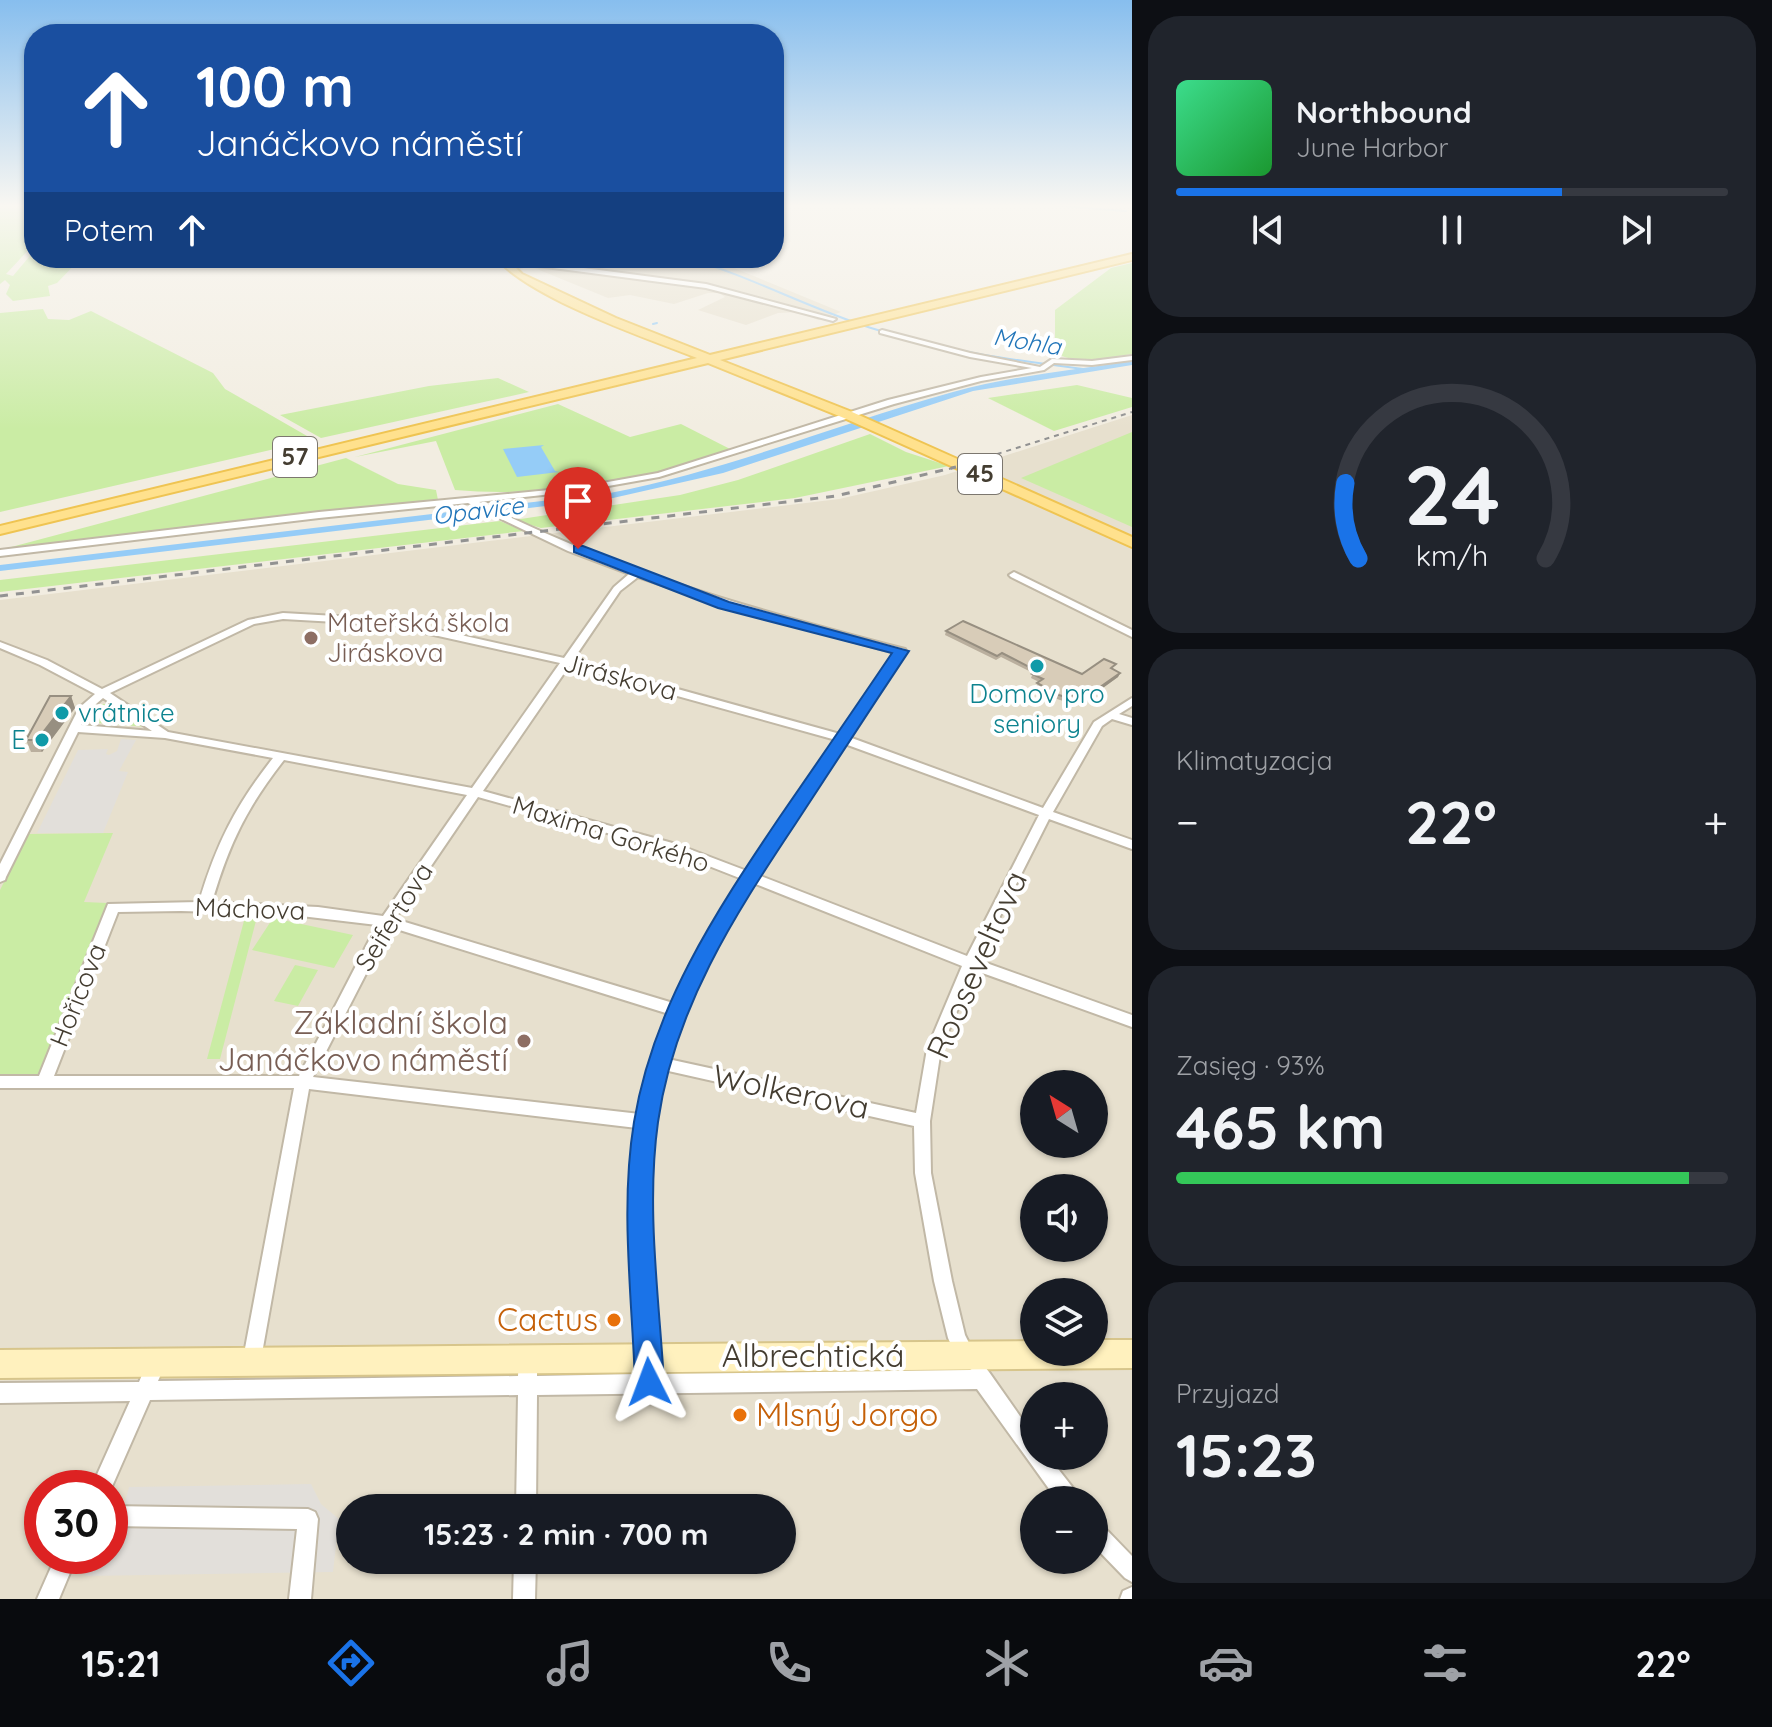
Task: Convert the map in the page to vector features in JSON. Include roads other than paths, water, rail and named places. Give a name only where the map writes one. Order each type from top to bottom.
[{"type":"main road","name":"45","points":[[527,280],[662,342],[850,416],[1132,543]]},
{"type":"main road","name":"57","points":[[0,530],[1038,280]]},
{"type":"main road","points":[[662,342],[714,353],[822,332]]},
{"type":"main road","points":[[752,378],[728,365],[726,360],[822,332]]},
{"type":"main road","points":[[590,387],[685,359],[683,353],[662,342]]},
{"type":"main road","points":[[590,387],[695,366],[719,367],[752,378]]},
{"type":"main road","name":"Albrechtická","points":[[0,1364],[252,1359],[528,1371],[649,1370],[966,1355],[1132,1354]]},
{"type":"street","points":[[657,280],[706,286],[833,319]]},
{"type":"street","points":[[882,332],[970,355],[1047,366]]},
{"type":"street","points":[[0,553],[580,489],[659,475],[937,389],[1047,366],[1132,358]]},
{"type":"street","points":[[470,501],[505,520],[723,605],[901,651],[749,878],[705,949],[676,1010],[659,1063],[646,1122],[641,1213],[649,1370]]},
{"type":"street","name":"Seifertova","points":[[252,1359],[303,1082],[386,921],[617,589],[637,573]]},
{"type":"street","points":[[1014,575],[1132,634]]},
{"type":"street","name":"Jiráskova","points":[[104,692],[230,629],[283,616],[389,622],[568,662],[843,739],[1132,845]]},
{"type":"street","name":"Maxima Gorkého","points":[[0,645],[47,661],[104,692],[165,735]]},
{"type":"street","points":[[0,877],[84,708],[104,692]]},
{"type":"street","name":"Rooseveltova","points":[[1020,1433],[957,1338],[923,1173],[922,1121],[934,1049],[970,963],[1046,814],[1098,724],[1132,701]]},
{"type":"street","points":[[1110,715],[1132,722]]},
{"type":"street","name":"Maxima Gorkého","points":[[75,728],[165,735],[476,793],[672,847],[970,963],[1132,1021]]},
{"type":"street","points":[[204,906],[222,843],[243,803],[281,756]]},
{"type":"street","name":"Máchova","points":[[113,907],[284,908],[386,921],[676,1010]]},
{"type":"street","name":"Hořicova","points":[[44,1082],[113,907]]},
{"type":"street","name":"Wolkerova","points":[[659,1063],[922,1121]]},
{"type":"street","points":[[0,1082],[303,1082],[646,1122]]},
{"type":"street","points":[[109,1470],[158,1363]]},
{"type":"street","name":"Albrechtická","points":[[649,1370],[982,1379]]},
{"type":"street","points":[[526,1494],[528,1371]]},
{"type":"street","name":"Albrechtická","points":[[0,1393],[528,1371]]},
{"type":"street","name":"Rooseveltova","points":[[1047,1470],[1059,1486]]},
{"type":"street","points":[[128,1516],[308,1519],[300,1599]]},
{"type":"street","points":[[1108,1546],[1132,1571]]},
{"type":"street","points":[[48,1599],[59,1574]]},
{"type":"street","points":[[524,1599],[525,1574]]},
{"type":"water","name":"Opavice","points":[[1132,361],[1132,365],[973,391],[723,473],[613,498],[0,571],[0,565],[610,493],[698,472],[975,386]]},
{"type":"water","points":[[544,445],[541,447],[555,471],[559,472],[517,477],[503,449]]},
{"type":"waterway","name":"Mohla","points":[[747,280],[897,336],[976,353],[1083,369]]},
{"type":"waterway","points":[[653,324],[657,323]]},
{"type":"railway","points":[[953,468],[1132,412]]},
{"type":"railway","points":[[0,596],[836,496],[953,468]]},
{"type":"railway","points":[[949,469],[953,468]]},
{"type":"place","name":"Mateřská škola Jiráskova","points":[[311,638]]},
{"type":"place","name":"Domov pro seniory","points":[[1037,666]]},
{"type":"place","name":"vrátnice","points":[[62,713]]},
{"type":"place","name":"E","points":[[42,740]]},
{"type":"place","name":"Základní škola Janáčkovo náměstí","points":[[524,1041]]},
{"type":"place","name":"Cactus","points":[[614,1320]]},
{"type":"place","name":"Mlsný Jorgo","points":[[740,1415]]}]
